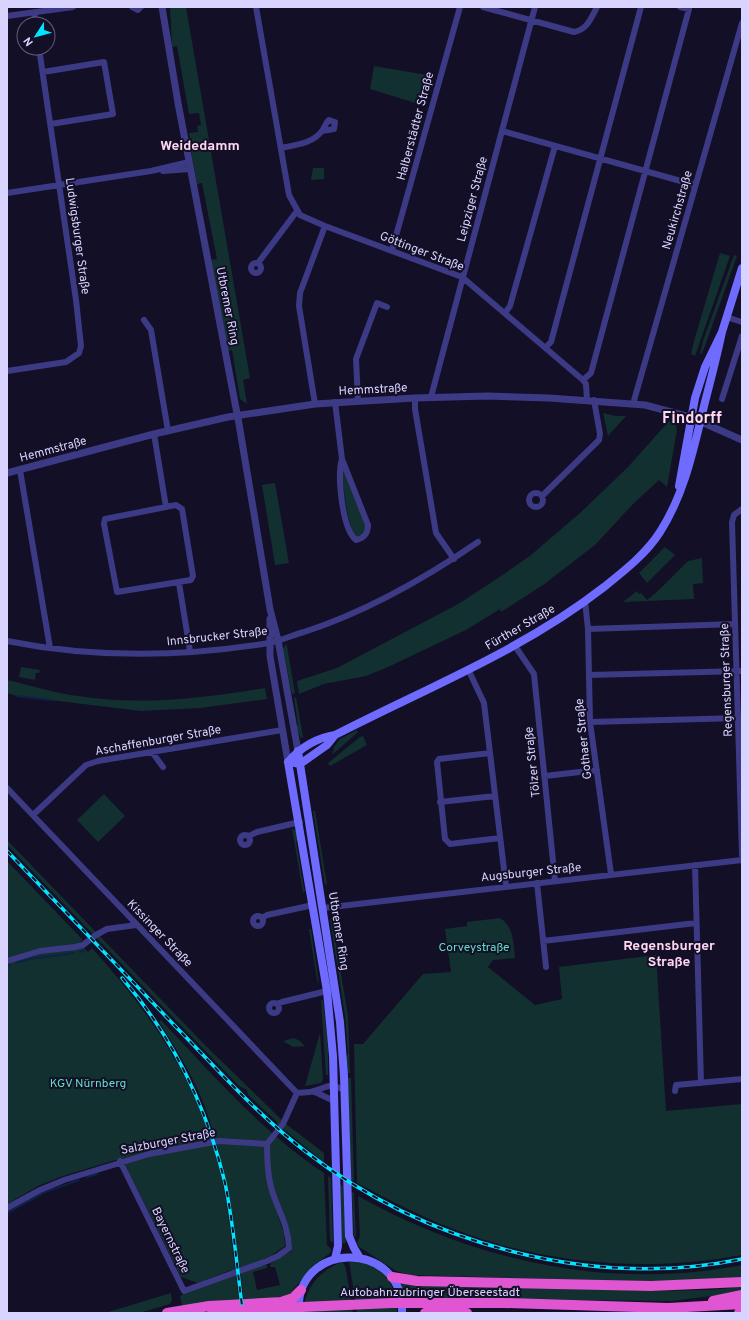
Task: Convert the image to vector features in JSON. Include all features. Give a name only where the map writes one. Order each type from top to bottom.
[{"type":"highway","points":[[392,1277],[423,1281],[644,1286],[742,1282]]},
{"type":"highway","points":[[167,1313],[209,1306],[282,1302],[293,1298],[301,1290]]},
{"type":"highway","name":"Autobahnzubringer Überseestadt","points":[[647,1306],[714,1301],[742,1295]]},
{"type":"highway","name":"Autobahnzubringer Überseestadt","points":[[212,1313],[257,1309],[392,1303],[647,1306],[668,1308],[742,1304]]},
{"type":"highway","points":[[426,1313],[467,1313]]},
{"type":"main road","points":[[722,332],[742,268]]},
{"type":"main road","name":"Fürther Straße","points":[[679,493],[680,473],[694,398],[705,367],[722,332]]},
{"type":"main road","name":"Fürther Straße","points":[[288,762],[298,751],[323,737],[335,735],[515,646],[585,602],[622,572],[651,544],[666,521],[679,493],[696,444],[722,332]]},
{"type":"main road","name":"Fürther Straße","points":[[300,764],[327,745],[335,735]]},
{"type":"main road","name":"Utbremer Ring","points":[[298,751],[340,1022],[349,1236],[360,1258]]},
{"type":"main road","points":[[288,762],[300,764]]},
{"type":"main road","name":"Utbremer Ring","points":[[288,762],[300,822],[327,991],[334,1101],[338,1246],[335,1259]]},
{"type":"main road","points":[[299,1313],[301,1290],[314,1272],[324,1264],[335,1259],[347,1257],[360,1258],[372,1262],[383,1268],[392,1277],[401,1296],[402,1313]]},
{"type":"street","points":[[7,16],[73,7]]},
{"type":"street","points":[[132,7],[138,10],[142,7]]},
{"type":"street","name":"Utbremer Ring","points":[[162,7],[189,165],[237,416],[270,609],[278,640],[298,751]]},
{"type":"street","points":[[256,7],[289,195],[297,211],[258,263]]},
{"type":"street","name":"Halberstädter Straße","points":[[392,250],[460,7]]},
{"type":"street","points":[[483,7],[567,32],[582,30],[588,24],[597,7]]},
{"type":"street","name":"Leipziger Straße","points":[[431,397],[535,7]]},
{"type":"street","points":[[546,347],[551,342],[641,7]]},
{"type":"street","points":[[542,496],[600,440],[600,434],[586,384],[583,380],[591,373],[689,9],[680,7]]},
{"type":"street","name":"Neukirchstraße","points":[[633,404],[742,23]]},
{"type":"street","name":"Ludwigsburger Straße","points":[[7,371],[66,362],[78,353],[81,346],[81,336],[60,185],[40,56]]},
{"type":"street","points":[[43,72],[104,62],[113,114],[50,124]]},
{"type":"street","points":[[281,148],[302,144],[322,131]]},
{"type":"street","points":[[502,131],[695,185]]},
{"type":"street","points":[[506,313],[510,306],[555,146]]},
{"type":"street","points":[[7,193],[189,165]]},
{"type":"street","name":"Göttinger Straße","points":[[297,211],[300,215],[325,226],[462,277],[583,380]]},
{"type":"street","points":[[316,404],[298,306],[300,293],[325,226]]},
{"type":"street","points":[[358,401],[356,359],[376,303],[387,307]]},
{"type":"street","points":[[726,317],[742,322]]},
{"type":"street","points":[[144,320],[151,330],[168,431]]},
{"type":"street","points":[[722,399],[742,336]]},
{"type":"street","name":"Hemmstraße","points":[[7,473],[154,434],[237,416],[335,402],[431,397],[488,396],[590,400],[633,404],[672,411],[701,421],[742,440]]},
{"type":"street","points":[[415,398],[415,409],[436,533],[454,559]]},
{"type":"street","points":[[335,402],[342,459],[368,525],[368,531],[361,539],[356,540],[349,531],[339,474],[342,459]]},
{"type":"street","points":[[154,434],[166,507]]},
{"type":"street","points":[[20,470],[50,648]]},
{"type":"street","points":[[176,505],[182,509],[193,576],[191,580],[117,592],[106,538],[104,524],[105,519],[166,507],[176,505]]},
{"type":"street","name":"Regensburger Straße","points":[[742,509],[734,515],[732,522],[735,624],[739,672],[742,855]]},
{"type":"street","name":"Innsbrucker Straße","points":[[7,641],[50,648],[122,653],[190,651],[270,642],[354,614],[454,559],[478,542]]},
{"type":"street","points":[[179,583],[190,651]]},
{"type":"street","name":"Gothaer Straße","points":[[585,602],[588,629],[590,722],[611,874]]},
{"type":"street","name":"Utbremer Ring","points":[[270,609],[270,656],[288,762]]},
{"type":"street","points":[[588,629],[735,624]]},
{"type":"street","name":"Tölzer Straße","points":[[515,646],[534,674],[555,881]]},
{"type":"street","points":[[468,670],[484,703],[506,886]]},
{"type":"street","points":[[589,675],[739,672]]},
{"type":"street","points":[[590,722],[740,718]]},
{"type":"street","name":"Aschaffenburger Straße","points":[[33,815],[86,765],[98,761],[282,730]]},
{"type":"street","points":[[152,752],[163,767]]},
{"type":"street","points":[[490,753],[439,759],[436,762],[440,802],[445,839],[450,844],[500,838]]},
{"type":"street","points":[[545,776],[597,770]]},
{"type":"street","name":"Kissinger Straße","points":[[7,788],[297,1093]]},
{"type":"street","points":[[440,802],[495,796]]},
{"type":"street","points":[[249,836],[257,832],[300,822]]},
{"type":"street","name":"Augsburger Straße","points":[[323,908],[742,860]]},
{"type":"street","points":[[695,865],[701,1083]]},
{"type":"street","points":[[537,883],[546,967]]},
{"type":"street","name":"Utbremer Ring","points":[[262,918],[267,915],[313,905]]},
{"type":"street","points":[[543,941],[696,923]]},
{"type":"street","points":[[7,961],[40,952],[84,945],[96,934],[107,929],[136,925]]},
{"type":"street","points":[[278,1004],[327,991]]},
{"type":"street","points":[[673,1087],[742,1079]]},
{"type":"street","points":[[267,1144],[283,1124],[297,1093],[313,1091],[324,1086],[333,1085],[344,1090]]},
{"type":"street","points":[[313,1091],[334,1101]]},
{"type":"street","name":"Salzburger Straße","points":[[7,1208],[40,1190],[64,1180],[120,1161],[206,1142],[219,1141],[267,1144]]},
{"type":"street","name":"Bayernstraße","points":[[120,1161],[184,1291],[267,1261],[278,1256],[289,1248],[289,1235],[285,1220],[271,1188],[267,1168],[267,1144]]},
{"type":"green space","points":[[170,7],[186,7],[250,378],[243,380],[247,404],[240,399],[232,350],[228,351],[211,260],[217,259],[202,183],[197,184],[191,151],[189,133],[198,132],[197,126],[201,125],[199,113],[189,114],[177,46],[172,47]]},
{"type":"green space","points":[[374,66],[433,76],[425,106],[370,89]]},
{"type":"green space","points":[[313,168],[324,168],[324,179],[311,180]]},
{"type":"green space","points":[[720,253],[730,256],[695,356],[691,354],[694,341]]},
{"type":"green space","points":[[734,255],[737,256],[702,354],[700,353],[703,341]]},
{"type":"green space","points":[[603,413],[616,416],[626,416],[608,436]]},
{"type":"green space","points":[[669,421],[676,425],[677,430],[667,487],[659,480],[633,504],[595,545],[543,585],[501,612],[500,609],[466,630],[388,667],[366,676],[324,684],[299,694],[297,681],[337,668],[460,603],[531,555],[580,513],[628,467]]},
{"type":"green space","points":[[343,467],[358,507],[366,522],[365,532],[357,537],[354,536],[347,510],[344,493]]},
{"type":"green space","points":[[275,483],[289,563],[275,565],[262,485]]},
{"type":"green space","points":[[665,547],[675,555],[647,583],[639,573]]},
{"type":"green space","points":[[702,558],[703,583],[693,584],[694,599],[623,602],[637,591],[647,600],[688,561]]},
{"type":"green space","points":[[286,644],[295,693],[292,694],[283,649]]},
{"type":"green space","points":[[21,667],[40,670],[39,673],[36,673],[35,680],[19,677]]},
{"type":"green space","points":[[7,680],[60,693],[101,699],[172,700],[265,688],[267,699],[200,708],[141,711],[17,696],[7,693]]},
{"type":"green space","points":[[296,697],[303,737],[301,738],[296,727],[298,725],[294,698]]},
{"type":"green space","points":[[357,730],[358,732],[333,754],[333,748],[340,739]]},
{"type":"green space","points":[[363,736],[367,745],[330,766],[328,763]]},
{"type":"green space","points":[[104,794],[125,816],[98,842],[77,820]]},
{"type":"green space","points":[[313,811],[315,811],[327,884],[325,885]]},
{"type":"green space","points":[[292,828],[296,831],[298,840],[296,841],[304,889],[306,890],[303,893]]},
{"type":"green space","points":[[7,840],[205,1045],[286,1124],[324,1153],[324,1162],[277,1124],[277,1122],[248,1095],[247,1090],[239,1086],[7,845]]},
{"type":"green space","name":"KGV Nürnberg","points":[[7,861],[83,940],[79,943],[88,952],[92,948],[114,973],[154,1025],[186,1080],[211,1139],[220,1172],[229,1220],[239,1301],[182,1306],[180,1296],[232,1275],[231,1270],[198,1283],[181,1277],[122,1158],[60,1177],[38,1186],[7,1204]]},
{"type":"green space","name":"Corveystraße","points":[[500,918],[508,926],[512,935],[515,958],[493,960],[488,967],[535,1005],[562,999],[559,967],[656,955],[666,1111],[742,1104],[742,1255],[708,1260],[638,1264],[568,1259],[534,1253],[453,1229],[411,1211],[357,1183],[354,1044],[363,1044],[423,974],[451,972],[445,929],[467,926],[467,922]]},
{"type":"green space","points":[[330,919],[332,919],[348,1016],[350,1073],[347,1073],[346,1056],[348,1054],[345,1016]]},
{"type":"green space","points":[[309,929],[311,929],[319,984],[317,980]]},
{"type":"green space","points":[[321,1000],[323,1000],[328,1048],[328,1075],[326,1075]]},
{"type":"green space","points":[[161,1020],[218,1081],[259,1121],[280,1140],[324,1173],[327,1245],[332,1250],[313,1266],[288,1296],[244,1301],[230,1204],[214,1133],[197,1087],[159,1022]],"holes":[[[278,1216],[285,1217],[291,1251],[271,1263],[270,1267],[275,1267],[280,1285],[257,1290],[253,1272],[267,1268],[267,1265],[249,1266],[270,1256],[285,1246],[284,1233]]]},
{"type":"green space","points":[[320,1033],[323,1079],[321,1083],[305,1086]]},
{"type":"green space","points":[[294,1038],[305,1046],[293,1047],[283,1041]]},
{"type":"green space","points":[[348,1078],[351,1078],[354,1181],[351,1180]]},
{"type":"green space","points":[[328,1176],[331,1178],[333,1243],[330,1240]]},
{"type":"green space","points":[[340,1184],[343,1186],[346,1243],[342,1244]]},
{"type":"green space","points":[[352,1192],[354,1193],[356,1236],[354,1237]]},
{"type":"green space","points":[[358,1196],[402,1219],[448,1238],[496,1253],[544,1265],[593,1272],[643,1274],[692,1272],[742,1265],[742,1277],[664,1282],[410,1275],[396,1271],[358,1246],[357,1243],[360,1236]]},
{"type":"green space","points":[[349,1261],[361,1262],[375,1267],[386,1277],[393,1291],[397,1305],[397,1313],[357,1313]]},
{"type":"green space","points":[[343,1262],[346,1269],[353,1313],[303,1313],[306,1296],[315,1281],[327,1270]]},
{"type":"green space","points":[[401,1284],[655,1291],[709,1290],[742,1287],[742,1292],[672,1301],[405,1298]]},
{"type":"green space","points":[[171,1293],[172,1300],[170,1304],[139,1313],[105,1313]]},
{"type":"waterway","points":[[17,696],[51,700]]},
{"type":"waterway","points":[[80,952],[84,951]]},
{"type":"waterway","points":[[16,963],[29,959],[74,953]]},
{"type":"waterway","points":[[87,1177],[97,1174]]},
{"type":"waterway","points":[[7,1213],[45,1192],[79,1180]]},
{"type":"railway","points":[[7,851],[223,1076],[255,1107],[305,1151],[352,1184],[403,1211],[456,1234],[512,1252],[569,1263],[627,1268],[685,1267],[742,1259]]},
{"type":"railway","points":[[122,978],[157,1024],[172,1049],[186,1074],[208,1128],[225,1183],[233,1232],[243,1313]]},
{"type":"district","name":"Weidedamm","points":[[200,145]]},
{"type":"district","name":"Findorff","points":[[692,417]]},
{"type":"district","name":"Regensburger Straße","points":[[669,954]]}]
